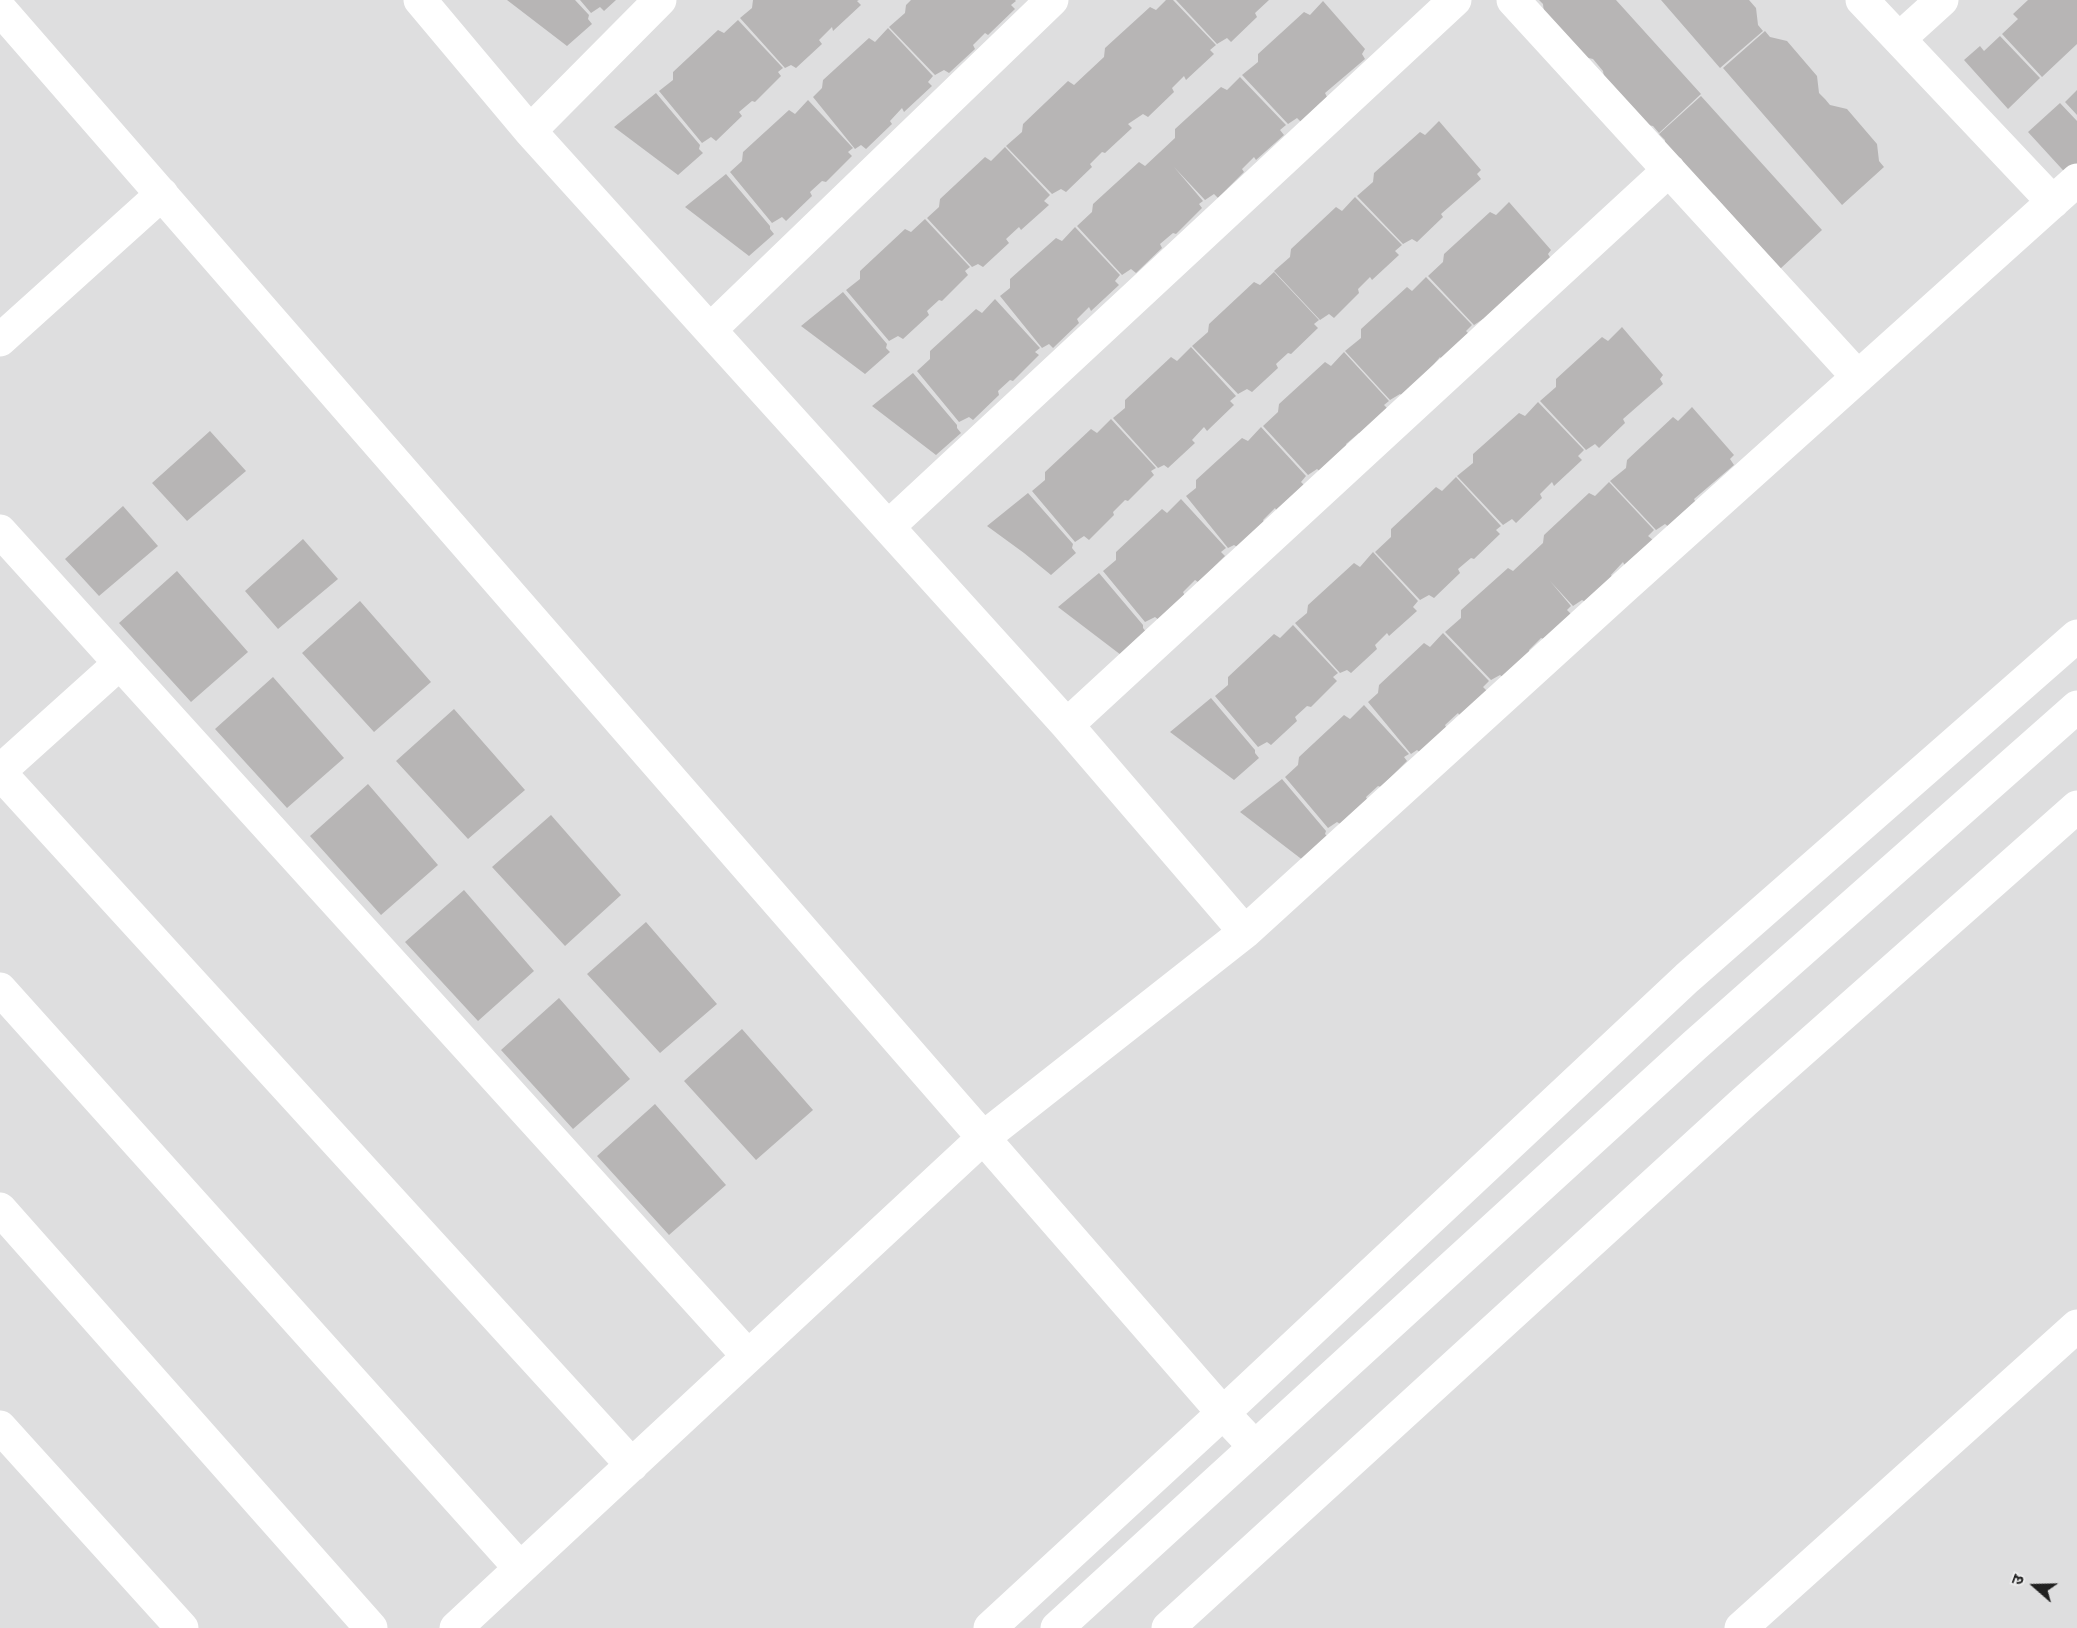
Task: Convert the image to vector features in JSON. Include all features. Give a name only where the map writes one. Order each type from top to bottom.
[{"type":"street","points":[[420,0],[530,131],[1067,725],[1245,932]]},
{"type":"street","points":[[530,131],[660,0]]},
{"type":"street","points":[[710,330],[1052,0]]},
{"type":"street","points":[[888,527],[1455,0]]},
{"type":"street","points":[[1513,0],[1858,377]]},
{"type":"street","points":[[1862,0],[2053,202]]},
{"type":"street","points":[[1899,39],[1942,0]]},
{"type":"street","points":[[0,9],[1223,1413],[1256,1447]]},
{"type":"street","points":[[1067,725],[1669,170]]},
{"type":"street","points":[[456,1628],[983,1138],[1245,932],[2077,180]]},
{"type":"street","points":[[0,340],[162,194]]},
{"type":"street","points":[[0,531],[748,1356]]},
{"type":"street","points":[[990,1628],[1687,978],[2077,636]]},
{"type":"street","points":[[120,663],[0,772],[632,1465]]},
{"type":"street","points":[[1057,1628],[1695,1045],[2077,707]]},
{"type":"street","points":[[1168,1628],[1745,1101],[2077,807]]},
{"type":"street","points":[[0,989],[520,1568]]},
{"type":"street","points":[[0,1209],[371,1628]]},
{"type":"street","points":[[1740,1628],[2077,1326]]},
{"type":"street","points":[[0,1427],[182,1628]]},
{"type":"building","points":[[507,0],[575,0],[589,15],[588,19],[592,24],[567,46]]},
{"type":"building","points":[[580,0],[616,0],[604,11],[600,7],[591,13]]},
{"type":"building","points":[[753,0],[859,0],[857,1],[861,5],[833,31],[832,27],[819,40],[822,44],[796,68],[791,65],[785,68],[740,18],[752,8]]},
{"type":"building","points":[[911,0],[1016,1],[1011,5],[1015,9],[988,35],[985,33],[973,45],[975,49],[949,73],[944,70],[935,75],[889,27],[905,13],[906,5]]},
{"type":"building","points":[[1166,0],[1173,0],[1216,45],[1210,50],[1214,54],[1186,80],[1184,76],[1172,88],[1174,92],[1148,117],[1143,114],[1128,124],[1132,128],[1105,153],[1102,152],[1090,164],[1092,167],[1066,192],[1061,189],[1052,194],[1006,146],[1022,132],[1023,124],[1068,81],[1074,85],[1104,57],[1105,48],[1150,7],[1156,10]]},
{"type":"building","points":[[1176,0],[1269,0],[1255,13],[1257,17],[1231,42],[1227,38],[1217,44]]},
{"type":"building","points":[[1539,0],[1616,0],[1701,94],[1659,133],[1653,126],[1637,123],[1606,89],[1603,71],[1593,59],[1576,55],[1545,21],[1543,4]]},
{"type":"building","points":[[1661,0],[1749,0],[1756,8],[1758,25],[1763,31],[1720,68]]},
{"type":"building","points":[[2028,0],[2077,0],[2077,44],[2042,77],[2002,34],[2018,19],[2013,14]]},
{"type":"building","points":[[1323,1],[1365,49],[1362,54],[1365,59],[1325,93],[1327,97],[1301,122],[1297,118],[1288,124],[1242,75],[1258,62],[1258,54],[1304,12],[1310,15]]},
{"type":"building","points":[[738,20],[783,68],[778,72],[781,76],[755,102],[752,101],[739,112],[742,116],[716,141],[711,137],[702,143],[659,91],[673,80],[673,72],[718,30],[724,33]]},
{"type":"building","points":[[888,28],[933,76],[928,82],[932,86],[904,112],[902,108],[890,121],[892,124],[866,149],[861,145],[855,149],[813,97],[822,88],[823,80],[869,38],[875,42]]},
{"type":"building","points":[[1765,31],[1770,37],[1787,41],[1817,76],[1819,93],[1830,105],[1847,109],[1877,144],[1879,161],[1884,167],[1842,205],[1723,68]]},
{"type":"building","points":[[2000,36],[2040,78],[2008,109],[1964,60],[1980,46],[1984,51]]},
{"type":"building","points":[[1240,77],[1286,125],[1280,130],[1284,135],[1256,160],[1254,157],[1242,169],[1244,172],[1218,198],[1214,194],[1205,200],[1174,167],[1203,201],[1199,204],[1202,208],[1176,234],[1173,233],[1160,244],[1162,248],[1136,273],[1131,269],[1122,275],[1077,226],[1092,212],[1093,204],[1139,162],[1145,166],[1175,138],[1175,129],[1221,87],[1227,90]]},
{"type":"building","points":[[2077,90],[2077,115],[2065,102]]},
{"type":"building","points":[[656,93],[700,145],[699,149],[703,153],[678,175],[614,127]]},
{"type":"building","points":[[1701,96],[1822,230],[1780,269],[1714,195],[1698,192],[1666,158],[1665,140],[1659,134]]},
{"type":"building","points":[[808,100],[853,148],[848,152],[852,156],[826,182],[822,181],[810,192],[812,196],[786,221],[782,217],[772,223],[730,172],[742,161],[743,152],[789,110],[795,114]]},
{"type":"building","points":[[2060,103],[2077,121],[2077,176],[2072,180],[2028,132]]},
{"type":"building","points":[[1439,121],[1481,170],[1477,174],[1481,179],[1441,214],[1443,217],[1417,242],[1412,239],[1403,244],[1357,196],[1373,182],[1374,173],[1420,132],[1425,135]]},
{"type":"building","points":[[1005,147],[1050,195],[1044,201],[1049,205],[1021,230],[1019,227],[1006,239],[1009,243],[983,267],[978,264],[972,267],[927,218],[939,207],[940,199],[985,157],[991,161]]},
{"type":"building","points":[[726,174],[770,226],[774,234],[749,256],[685,207]]},
{"type":"building","points":[[1355,197],[1402,245],[1395,251],[1399,255],[1372,280],[1370,277],[1358,289],[1359,293],[1334,318],[1329,314],[1320,320],[1274,271],[1290,257],[1291,249],[1336,207],[1342,211]]},
{"type":"building","points":[[1509,202],[1551,250],[1548,254],[1551,259],[1487,323],[1483,319],[1474,325],[1428,276],[1443,262],[1444,254],[1490,212],[1496,215]]},
{"type":"building","points":[[925,219],[970,267],[965,271],[968,275],[942,301],[939,300],[927,311],[929,315],[903,339],[898,336],[889,341],[846,290],[860,279],[860,271],[905,229],[911,232]]},
{"type":"building","points":[[1075,227],[1120,275],[1115,281],[1119,285],[1091,311],[1089,307],[1077,319],[1079,323],[1053,348],[1049,344],[1042,348],[1000,296],[1010,288],[1010,279],[1056,238],[1062,241]]},
{"type":"building","points":[[1274,272],[1319,320],[1314,324],[1318,328],[1291,354],[1288,353],[1276,364],[1278,368],[1252,392],[1247,389],[1238,394],[1192,346],[1208,332],[1209,324],[1254,282],[1260,285]]},
{"type":"building","points":[[1426,277],[1472,325],[1466,331],[1470,335],[1442,360],[1440,357],[1405,398],[1400,394],[1390,400],[1345,351],[1361,338],[1361,329],[1407,287],[1412,291]]},
{"type":"building","points":[[843,292],[887,344],[886,348],[890,352],[865,374],[801,326]]},
{"type":"building","points":[[995,299],[1040,348],[1035,352],[1039,355],[1013,381],[1010,380],[998,391],[999,395],[973,420],[969,417],[959,422],[917,371],[930,359],[930,351],[976,309],[982,313]]},
{"type":"building","points":[[1622,327],[1663,375],[1660,379],[1663,384],[1623,419],[1625,423],[1599,448],[1595,444],[1586,450],[1540,401],[1556,387],[1556,379],[1602,337],[1608,341]]},
{"type":"building","points":[[1191,347],[1236,396],[1230,401],[1234,405],[1207,431],[1204,427],[1192,440],[1195,443],[1168,468],[1164,465],[1158,468],[1113,418],[1125,408],[1125,400],[1171,357],[1177,361]]},
{"type":"building","points":[[1344,352],[1389,401],[1384,405],[1388,409],[1362,434],[1359,433],[1346,444],[1348,448],[1322,473],[1317,469],[1308,475],[1263,426],[1278,412],[1279,404],[1325,362],[1331,366]]},
{"type":"building","points":[[913,373],[957,425],[961,433],[936,455],[872,406]]},
{"type":"building","points":[[1538,402],[1584,450],[1578,456],[1582,460],[1554,486],[1552,482],[1540,494],[1542,498],[1516,523],[1512,519],[1503,525],[1457,476],[1473,463],[1473,454],[1519,413],[1525,416]]},
{"type":"building","points":[[1692,407],[1734,455],[1730,459],[1734,465],[1694,499],[1696,503],[1670,528],[1665,524],[1656,530],[1610,481],[1626,468],[1627,460],[1673,417],[1678,421]]},
{"type":"building","points":[[1111,419],[1156,468],[1151,471],[1154,475],[1128,501],[1125,500],[1113,512],[1114,515],[1089,540],[1084,536],[1075,542],[1032,491],[1045,480],[1045,472],[1091,429],[1097,433]]},
{"type":"building","points":[[1261,427],[1306,476],[1301,482],[1305,486],[1277,511],[1275,508],[1263,520],[1265,524],[1239,548],[1234,545],[1228,548],[1186,496],[1196,488],[1196,480],[1242,438],[1248,441]]},
{"type":"building","points":[[210,431],[246,471],[187,521],[152,483]]},
{"type":"building","points":[[1456,477],[1501,526],[1496,530],[1500,534],[1474,559],[1471,558],[1458,569],[1460,573],[1434,598],[1429,595],[1420,600],[1375,552],[1391,537],[1391,529],[1436,487],[1442,491]]},
{"type":"building","points":[[1609,482],[1654,530],[1648,536],[1653,540],[1625,566],[1623,562],[1611,575],[1613,578],[1587,603],[1582,600],[1573,606],[1550,581],[1571,606],[1567,610],[1571,614],[1544,639],[1541,638],[1505,679],[1500,675],[1491,680],[1445,632],[1461,618],[1461,610],[1508,568],[1513,571],[1543,543],[1544,535],[1589,493],[1595,496]]},
{"type":"building","points":[[1028,493],[1073,544],[1072,548],[1076,553],[1051,575],[987,526]]},
{"type":"building","points":[[1181,499],[1226,548],[1221,552],[1225,556],[1198,582],[1195,580],[1183,592],[1185,596],[1159,620],[1155,617],[1145,622],[1103,571],[1116,560],[1116,552],[1162,509],[1167,513]]},
{"type":"building","points":[[123,506],[158,546],[99,596],[65,559]]},
{"type":"building","points":[[303,539],[338,579],[278,629],[245,591]]},
{"type":"building","points":[[1373,552],[1418,601],[1413,607],[1417,611],[1389,636],[1387,633],[1375,645],[1377,649],[1351,673],[1347,670],[1340,673],[1295,623],[1307,613],[1308,605],[1354,563],[1360,567]]},
{"type":"building","points":[[177,571],[248,652],[191,702],[119,623]]},
{"type":"building","points":[[1099,573],[1143,625],[1147,633],[1121,655],[1058,607]]},
{"type":"building","points":[[360,601],[431,682],[374,732],[302,653]]},
{"type":"building","points":[[1293,625],[1338,673],[1333,677],[1337,681],[1311,707],[1307,706],[1295,717],[1297,721],[1271,745],[1267,742],[1258,747],[1215,696],[1228,685],[1228,677],[1274,634],[1280,638]]},
{"type":"building","points":[[1443,633],[1489,681],[1483,687],[1487,691],[1460,716],[1458,713],[1445,725],[1447,729],[1422,754],[1417,750],[1411,754],[1368,702],[1378,693],[1379,685],[1424,643],[1430,647]]},
{"type":"building","points":[[273,677],[344,758],[287,808],[215,729]]},
{"type":"building","points":[[1211,698],[1255,750],[1259,758],[1234,780],[1170,732]]},
{"type":"building","points":[[1364,705],[1409,754],[1404,757],[1407,761],[1381,787],[1378,786],[1366,797],[1368,801],[1342,825],[1337,822],[1328,828],[1285,777],[1298,765],[1299,757],[1344,715],[1350,719]]},
{"type":"building","points":[[454,709],[525,790],[468,839],[396,761]]},
{"type":"building","points":[[1282,779],[1326,831],[1325,834],[1329,838],[1304,861],[1240,812]]},
{"type":"building","points":[[368,784],[438,865],[381,915],[310,836]]},
{"type":"building","points":[[551,815],[621,895],[565,946],[492,867]]},
{"type":"building","points":[[464,890],[534,971],[478,1021],[405,942]]},
{"type":"building","points":[[646,922],[717,1004],[660,1053],[587,974]]},
{"type":"building","points":[[559,998],[630,1079],[573,1129],[501,1050]]},
{"type":"building","points":[[742,1029],[813,1110],[756,1160],[684,1081]]},
{"type":"building","points":[[655,1104],[726,1185],[669,1235],[597,1156]]}]
